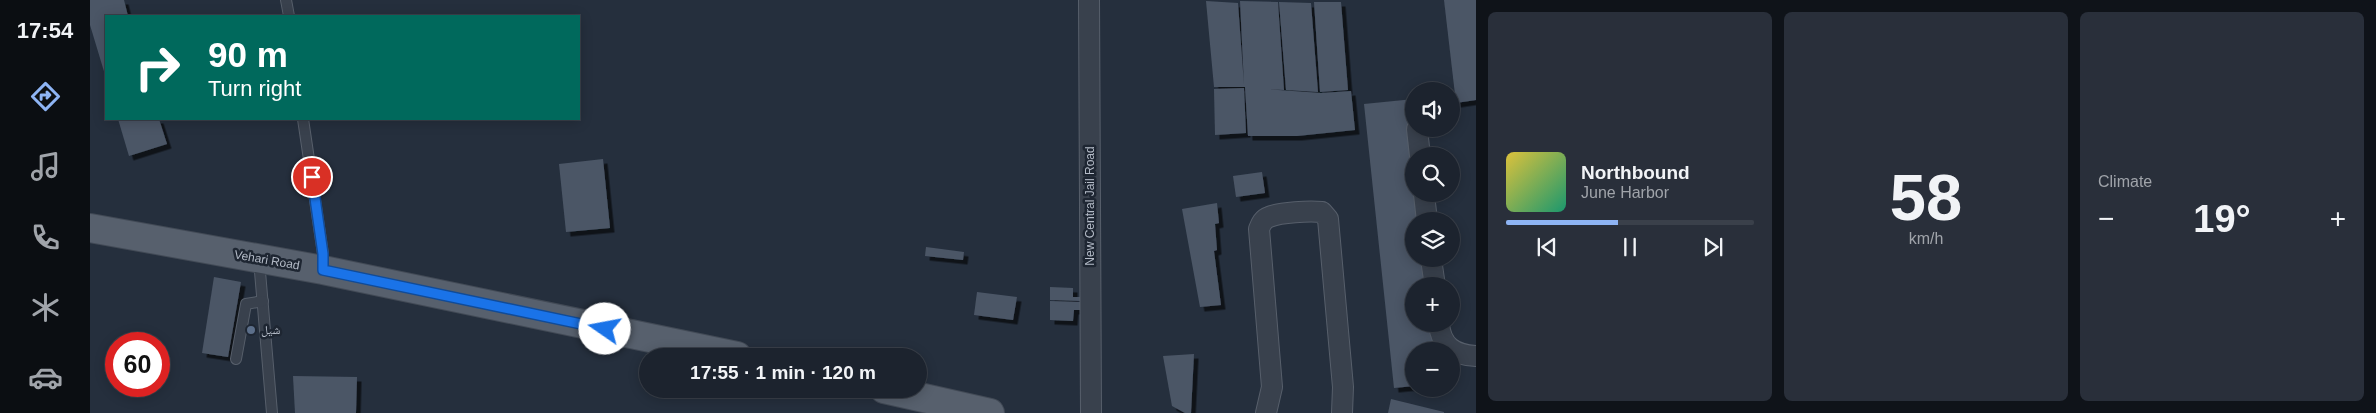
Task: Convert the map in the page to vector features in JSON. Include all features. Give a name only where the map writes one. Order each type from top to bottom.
[{"type":"main road","name":"Vehari Road","points":[[90,228],[323,270],[698,348]]},
{"type":"main road","points":[[924,398],[990,413]]},
{"type":"street","name":"New Central Jail Road","points":[[1089,0],[1091,413]]},
{"type":"street","points":[[1266,413],[1272,387],[1259,229],[1261,223],[1268,217],[1312,211],[1322,212],[1328,220],[1343,387],[1342,413]]},
{"type":"street","points":[[1441,332],[1444,344],[1451,350],[1476,356]]},
{"type":"lane","points":[[286,0],[289,15]]},
{"type":"lane","points":[[304,120],[323,254],[323,270]]},
{"type":"lane","points":[[259,258],[272,413]]},
{"type":"lane","points":[[236,359],[246,304],[263,301]]},
{"type":"building","points":[[90,0],[124,0],[128,15],[105,15],[105,75],[90,25]]},
{"type":"building","points":[[1444,0],[1476,0],[1476,100],[1460,102],[1460,82],[1454,82]]},
{"type":"building","points":[[1206,1],[1238,3],[1244,85],[1240,1],[1278,2],[1284,90],[1264,89],[1321,93],[1351,91],[1355,130],[1297,136],[1248,136],[1245,87],[1214,87]]},
{"type":"building","points":[[1279,2],[1311,3],[1318,92],[1286,90]]},
{"type":"building","points":[[1314,2],[1341,2],[1348,90],[1320,92]]},
{"type":"building","points":[[1244,88],[1246,133],[1215,135],[1214,89]]},
{"type":"building","points":[[1405,100],[1405,137],[1414,137],[1414,147],[1405,147],[1405,202],[1425,202],[1426,212],[1405,212],[1405,267],[1432,267],[1433,277],[1405,277],[1405,332],[1439,332],[1439,342],[1405,342],[1405,387],[1394,388],[1364,104]]},
{"type":"building","points":[[118,120],[159,120],[167,144],[129,156]]},
{"type":"building","points":[[603,159],[610,228],[566,232],[559,164]]},
{"type":"building","points":[[1262,172],[1265,193],[1236,197],[1233,176]]},
{"type":"building","points":[[1217,203],[1219,223],[1215,224],[1217,250],[1214,251],[1221,305],[1200,307],[1182,209]]},
{"type":"building","points":[[926,247],[964,252],[963,260],[925,256]]},
{"type":"building","points":[[214,277],[241,282],[228,357],[202,353]]},
{"type":"building","points":[[1050,287],[1073,288],[1073,297],[1081,297],[1081,301],[1050,300]]},
{"type":"building","points":[[977,292],[1017,297],[1013,320],[974,315]]},
{"type":"building","points":[[1050,301],[1081,302],[1081,310],[1074,310],[1073,321],[1050,320]]},
{"type":"building","points":[[1194,354],[1191,413],[1185,413],[1172,406],[1163,356]]},
{"type":"building","points":[[293,376],[357,377],[356,413],[295,413]]},
{"type":"building","points":[[1391,399],[1444,412],[1444,413],[1388,413]]},
{"type":"place","name":"شیل","points":[[251,330]]},
{"type":"route","points":[[312,177],[323,254],[323,270],[605,329]]}]
